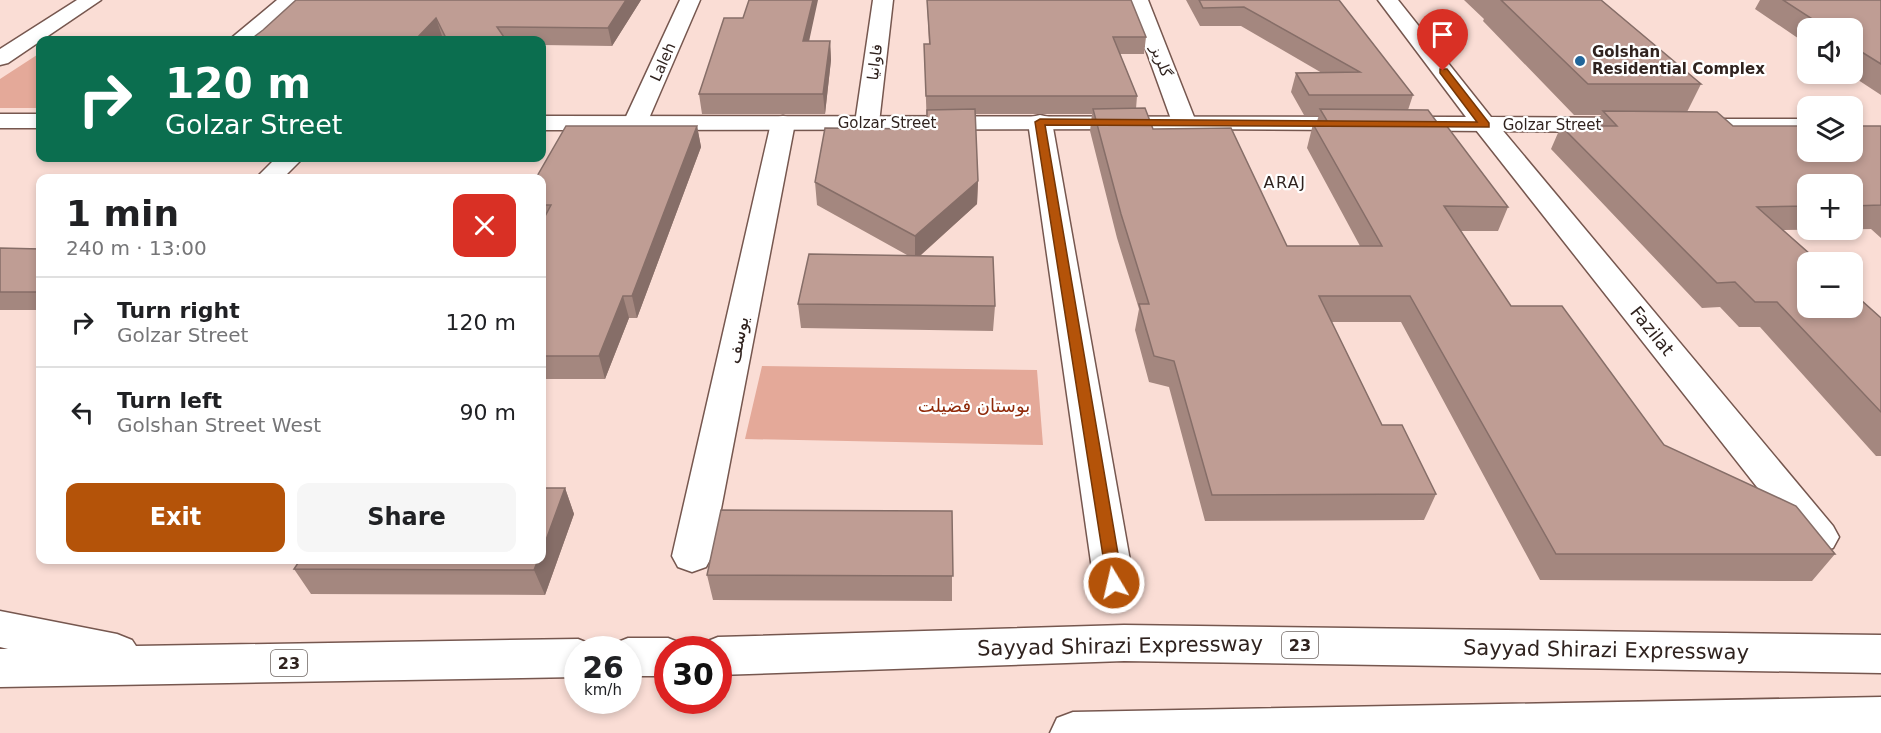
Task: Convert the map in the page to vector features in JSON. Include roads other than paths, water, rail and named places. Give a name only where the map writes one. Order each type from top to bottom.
[{"type":"main road","points":[[0,58],[91,0]]},
{"type":"main road","points":[[244,36],[289,0]]},
{"type":"main road","name":"Laleh","points":[[635,123],[690,0]]},
{"type":"main road","name":"فاوانیا","points":[[867,123],[883,0]]},
{"type":"main road","name":"گلریز","points":[[1138,0],[1184,122]]},
{"type":"main road","name":"Fazilat","points":[[1388,0],[1485,125],[1819,537]]},
{"type":"main road","points":[[0,121],[36,121]]},
{"type":"main road","points":[[1040,122],[1114,583]]},
{"type":"main road","name":"Golzar Street","points":[[546,123],[1184,122],[1797,126]]},
{"type":"main road","name":"یوسف","points":[[692,556],[783,123]]},
{"type":"main road","points":[[273,174],[286,162]]},
{"type":"main road","points":[[0,629],[178,665]]},
{"type":"main road","name":"Sayyad Shirazi Expressway","points":[[732,656],[1124,642],[1881,654]]},
{"type":"main road","name":"23","points":[[0,668],[564,658]]},
{"type":"main road","points":[[1073,733],[1881,718]]},
{"type":"place","name":"Golshan Residential Complex","points":[[1580,61]]},
{"type":"district","name":"ARAJ","points":[[1285,182]]},
{"type":"park label","name":"بوستان فضیلت","points":[[974,406]]}]
